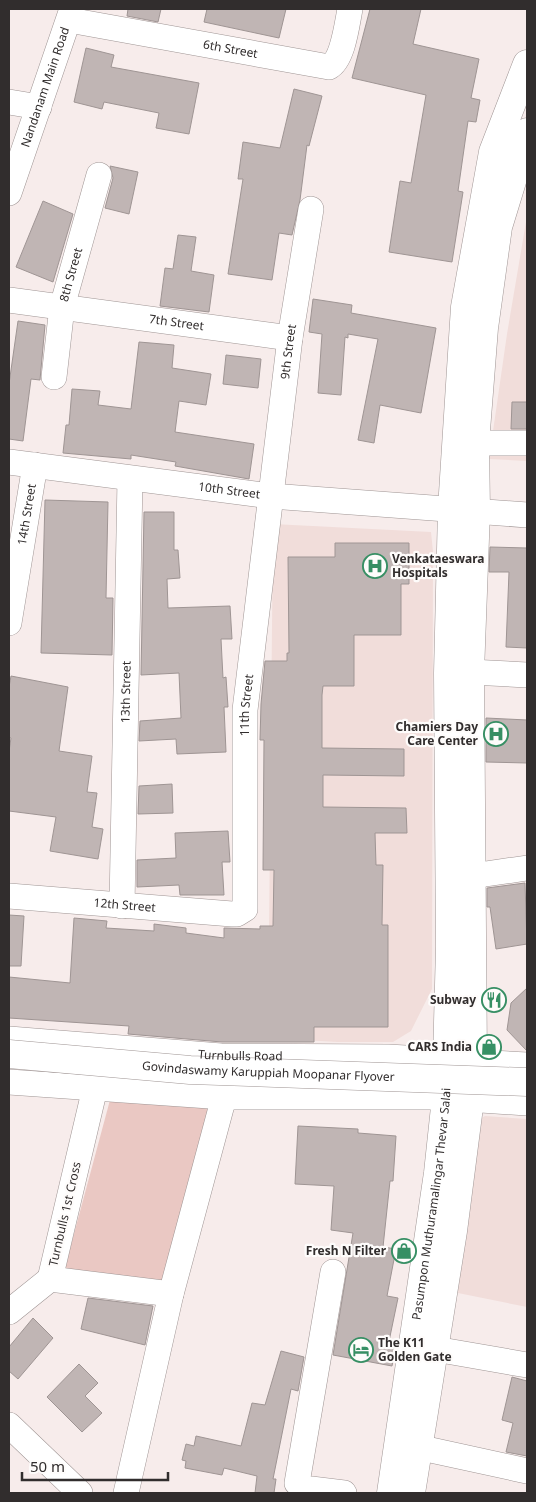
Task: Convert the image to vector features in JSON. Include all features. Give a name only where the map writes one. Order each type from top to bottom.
[{"type":"main road","points":[[460,1062],[472,876],[470,672],[464,510],[465,306],[493,152],[527,64]]},
{"type":"main road","points":[[460,1062],[450,948],[448,673],[464,510],[476,443],[484,328],[498,227],[527,132]]},
{"type":"main road","name":"Govindaswamy Karuppiah Moopanar Flyover","points":[[9,1054],[190,1070],[527,1082]]},
{"type":"main road","name":"Pasumpon Muthuramalingar Thevar Salai","points":[[411,1493],[417,1447],[435,1349],[460,1062]]},
{"type":"main road","name":"Pasumpon Muthuramalingar Thevar Salai","points":[[391,1493],[438,1173],[458,1098]]},
{"type":"street","name":"6th Street","points":[[70,14],[329,67],[335,64],[338,57],[350,9]]},
{"type":"street","name":"Nandanam Main Road","points":[[9,193],[70,14]]},
{"type":"street","points":[[9,102],[39,107]]},
{"type":"street","name":"8th Street","points":[[54,377],[62,307],[99,175]]},
{"type":"street","name":"9th Street","points":[[271,496],[290,338],[311,209]]},
{"type":"street","name":"7th Street","points":[[9,300],[290,338]]},
{"type":"street","points":[[476,443],[527,443]]},
{"type":"street","name":"10th Street","points":[[9,462],[271,496],[527,515]]},
{"type":"street","name":"14th Street","points":[[9,623],[35,465]]},
{"type":"street","name":"13th Street","points":[[122,906],[130,479]]},
{"type":"street","name":"11th Street","points":[[241,912],[246,905],[244,710],[271,496]]},
{"type":"street","points":[[470,672],[527,675]]},
{"type":"street","points":[[472,876],[527,868]]},
{"type":"street","name":"12th Street","points":[[9,896],[232,914],[241,912]]},
{"type":"street","name":"Turnbulls Road","points":[[9,1039],[221,1056],[388,1058],[527,1065]]},
{"type":"street","points":[[458,1098],[460,1062]]},
{"type":"street","points":[[9,1082],[224,1097],[458,1098],[527,1103]]},
{"type":"street","name":"Turnbulls 1st Cross","points":[[95,1088],[50,1279],[171,1294]]},
{"type":"street","points":[[126,1493],[171,1294],[224,1097]]},
{"type":"street","points":[[333,1272],[297,1483],[303,1488],[344,1493]]},
{"type":"street","points":[[9,1312],[50,1279]]},
{"type":"street","points":[[435,1349],[527,1365]]},
{"type":"street","points":[[9,1424],[80,1493]]},
{"type":"street","points":[[417,1447],[527,1471]]},
{"type":"shaded area","points":[[527,216],[527,461],[489,459],[507,334]]},
{"type":"shaded area","points":[[273,524],[431,532],[433,552],[432,989],[411,1031],[393,1042],[337,1042],[268,1038]]},
{"type":"shaded area","points":[[110,1100],[210,1104],[165,1281],[64,1271]]},
{"type":"shaded area","points":[[485,1116],[527,1119],[527,1307],[453,1292],[474,1123]]},
{"type":"building","points":[[128,9],[161,9],[158,22],[127,16]]},
{"type":"building","points":[[207,9],[286,9],[279,38],[204,22]]},
{"type":"building","points":[[370,9],[421,9],[413,44],[479,59],[471,98],[480,100],[476,122],[468,121],[458,191],[463,192],[452,262],[389,252],[400,181],[411,183],[426,95],[352,78]]},
{"type":"building","points":[[86,48],[114,55],[111,67],[199,83],[189,134],[156,128],[159,113],[104,102],[102,109],[74,102]]},
{"type":"building","points":[[294,89],[322,96],[309,146],[307,145],[300,200],[292,235],[279,233],[272,280],[228,274],[243,179],[238,179],[243,142],[280,148]]},
{"type":"building","points":[[110,166],[138,172],[129,214],[105,208],[113,178]]},
{"type":"building","points":[[43,201],[73,214],[53,282],[16,267]]},
{"type":"building","points":[[178,235],[196,237],[191,271],[214,275],[209,312],[160,306],[165,268],[173,269]]},
{"type":"building","points":[[313,299],[352,305],[351,313],[436,328],[421,413],[380,405],[374,443],[358,440],[378,339],[348,334],[348,338],[345,337],[341,395],[318,393],[322,334],[309,332]]},
{"type":"building","points":[[18,321],[45,325],[40,380],[31,379],[23,441],[9,439],[9,384]]},
{"type":"building","points":[[139,342],[174,345],[172,368],[211,374],[206,405],[179,401],[175,432],[254,444],[249,479],[175,466],[176,462],[131,455],[131,459],[63,453],[66,425],[69,425],[72,389],[100,391],[98,405],[131,409]]},
{"type":"building","points":[[226,355],[261,359],[258,388],[223,384]]},
{"type":"building","points":[[512,402],[527,402],[527,429],[511,429]]},
{"type":"building","points":[[45,500],[108,502],[106,598],[113,598],[112,655],[41,653]]},
{"type":"building","points":[[144,512],[174,512],[174,550],[178,550],[180,578],[167,579],[168,608],[230,606],[232,639],[221,639],[223,678],[226,677],[228,707],[224,707],[226,752],[177,754],[176,739],[139,741],[140,721],[181,718],[179,673],[141,675]]},
{"type":"building","points":[[335,543],[409,543],[409,584],[401,584],[401,635],[354,635],[354,686],[323,686],[322,695],[322,748],[404,749],[404,776],[323,775],[323,807],[406,808],[407,833],[375,833],[376,865],[383,865],[382,925],[388,925],[388,1027],[314,1027],[314,1042],[222,1042],[128,1034],[129,1026],[9,1018],[9,977],[70,983],[74,918],[107,921],[106,928],[154,931],[154,924],[186,928],[186,933],[224,938],[224,928],[260,929],[260,926],[273,926],[274,870],[263,870],[264,740],[260,740],[265,661],[287,661],[287,653],[289,653],[288,557],[335,557]]},
{"type":"building","points":[[490,547],[527,548],[527,648],[506,647],[509,572],[489,572]]},
{"type":"building","points":[[11,676],[68,687],[59,751],[92,756],[87,792],[97,793],[92,827],[103,829],[98,859],[50,851],[56,817],[9,811],[9,751],[11,738],[9,737],[9,687]]},
{"type":"building","points":[[486,718],[527,720],[527,763],[486,762]]},
{"type":"building","points":[[172,784],[173,813],[138,814],[139,786]]},
{"type":"building","points":[[228,831],[230,862],[222,862],[224,895],[180,895],[179,885],[137,887],[137,860],[176,858],[175,833]]},
{"type":"building","points":[[525,883],[527,944],[496,949],[490,907],[487,907],[487,888]]},
{"type":"building","points":[[9,915],[24,916],[21,966],[9,966]]},
{"type":"building","points":[[527,988],[527,1051],[507,1030],[511,1003]]},
{"type":"building","points":[[298,1126],[358,1129],[358,1133],[396,1136],[393,1181],[390,1181],[383,1247],[396,1249],[387,1296],[398,1298],[388,1346],[396,1347],[392,1366],[333,1355],[353,1233],[331,1230],[334,1186],[295,1184]]},
{"type":"building","points":[[88,1298],[153,1306],[145,1345],[81,1329]]},
{"type":"building","points":[[33,1318],[53,1338],[18,1379],[9,1371],[9,1347]]},
{"type":"building","points":[[281,1351],[304,1357],[298,1391],[291,1389],[273,1479],[276,1479],[274,1493],[255,1493],[257,1476],[224,1468],[222,1475],[185,1468],[186,1461],[182,1460],[186,1444],[194,1446],[196,1436],[241,1446],[252,1403],[265,1405]]},
{"type":"building","points":[[79,1364],[98,1383],[85,1396],[102,1413],[82,1432],[47,1397]]},
{"type":"building","points":[[512,1377],[527,1381],[527,1456],[506,1452],[513,1423],[502,1420]]},
{"type":"place","name":"Venkataeswara Hospitals","points":[[375,566]]},
{"type":"place","name":"Chamiers Day Care Center","points":[[496,734]]},
{"type":"place","name":"Subway","points":[[494,1000]]},
{"type":"place","name":"CARS India","points":[[489,1047]]},
{"type":"place","name":"Fresh N Filter","points":[[404,1251]]},
{"type":"place","name":"The K11 Golden Gate","points":[[361,1350]]}]
